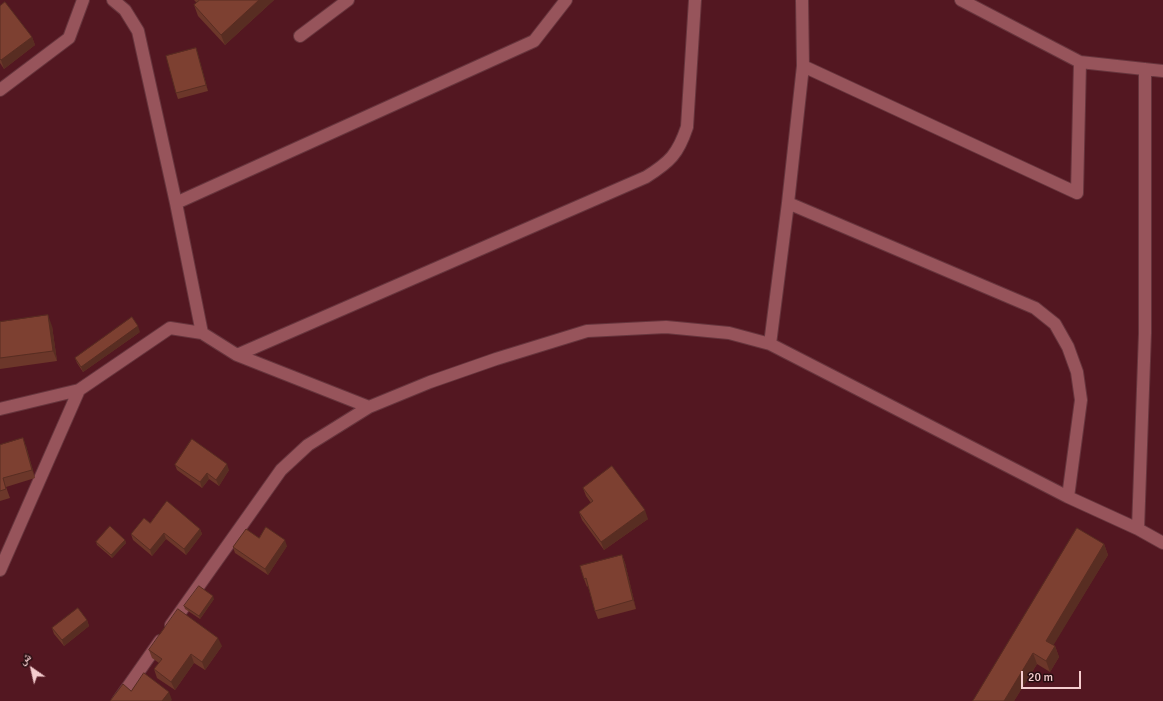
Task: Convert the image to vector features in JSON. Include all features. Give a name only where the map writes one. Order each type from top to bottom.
[{"type":"street","points":[[0,90],[69,38],[83,0]]},
{"type":"street","points":[[113,0],[125,10],[138,31],[176,203],[202,333]]},
{"type":"street","points":[[300,36],[348,0]]},
{"type":"street","points":[[176,203],[534,41],[566,0]]},
{"type":"street","points":[[237,355],[646,177],[662,167],[673,156],[687,127],[695,0]]},
{"type":"street","points":[[770,344],[788,203],[803,66],[802,0]]},
{"type":"street","points":[[961,0],[1080,62],[1163,71]]},
{"type":"street","points":[[803,66],[1077,193],[1080,62]]},
{"type":"street","points":[[1138,529],[1145,333],[1145,69]]},
{"type":"street","points":[[788,203],[1035,308],[1055,324],[1068,347],[1077,372],[1081,400],[1068,497]]},
{"type":"street","points":[[118,701],[280,470],[308,445],[369,407],[430,382],[496,359],[587,331],[666,327],[729,333],[770,344],[1068,497],[1138,529],[1163,543]]},
{"type":"street","points":[[0,409],[79,390],[170,328],[202,333],[237,355],[369,407]]},
{"type":"street","points":[[0,570],[79,390]]},
{"type":"building","points":[[200,0],[259,0],[221,35],[194,5]]},
{"type":"building","points":[[5,2],[32,37],[1,60],[0,6]]},
{"type":"building","points":[[196,48],[206,85],[176,93],[166,56]]},
{"type":"building","points":[[48,315],[53,351],[0,358],[0,322]]},
{"type":"building","points":[[132,317],[138,326],[81,367],[75,358]]},
{"type":"building","points":[[23,438],[32,470],[3,478],[6,489],[0,491],[0,445]]},
{"type":"building","points":[[192,439],[227,464],[216,480],[207,473],[200,482],[175,465]]},
{"type":"building","points":[[612,466],[645,510],[601,542],[579,512],[593,501],[583,488]]},
{"type":"building","points":[[167,501],[200,529],[184,549],[164,533],[150,550],[131,534],[144,518],[150,523]]},
{"type":"building","points":[[110,526],[125,540],[111,555],[96,542]]},
{"type":"building","points":[[266,527],[285,540],[265,569],[233,547],[246,529],[259,538]]},
{"type":"building","points":[[1077,528],[1104,544],[1046,641],[1055,646],[1046,661],[1033,653],[1004,701],[973,701]]},
{"type":"building","points":[[622,555],[633,600],[595,611],[586,578],[584,579],[580,566]]},
{"type":"building","points":[[199,586],[213,596],[199,616],[184,606]]},
{"type":"building","points":[[78,608],[87,620],[62,640],[52,628]]},
{"type":"building","points":[[178,609],[218,638],[202,662],[191,654],[171,682],[154,669],[162,659],[149,650]]},
{"type":"building","points":[[144,673],[169,692],[162,701],[110,701],[123,684],[131,691]]}]
